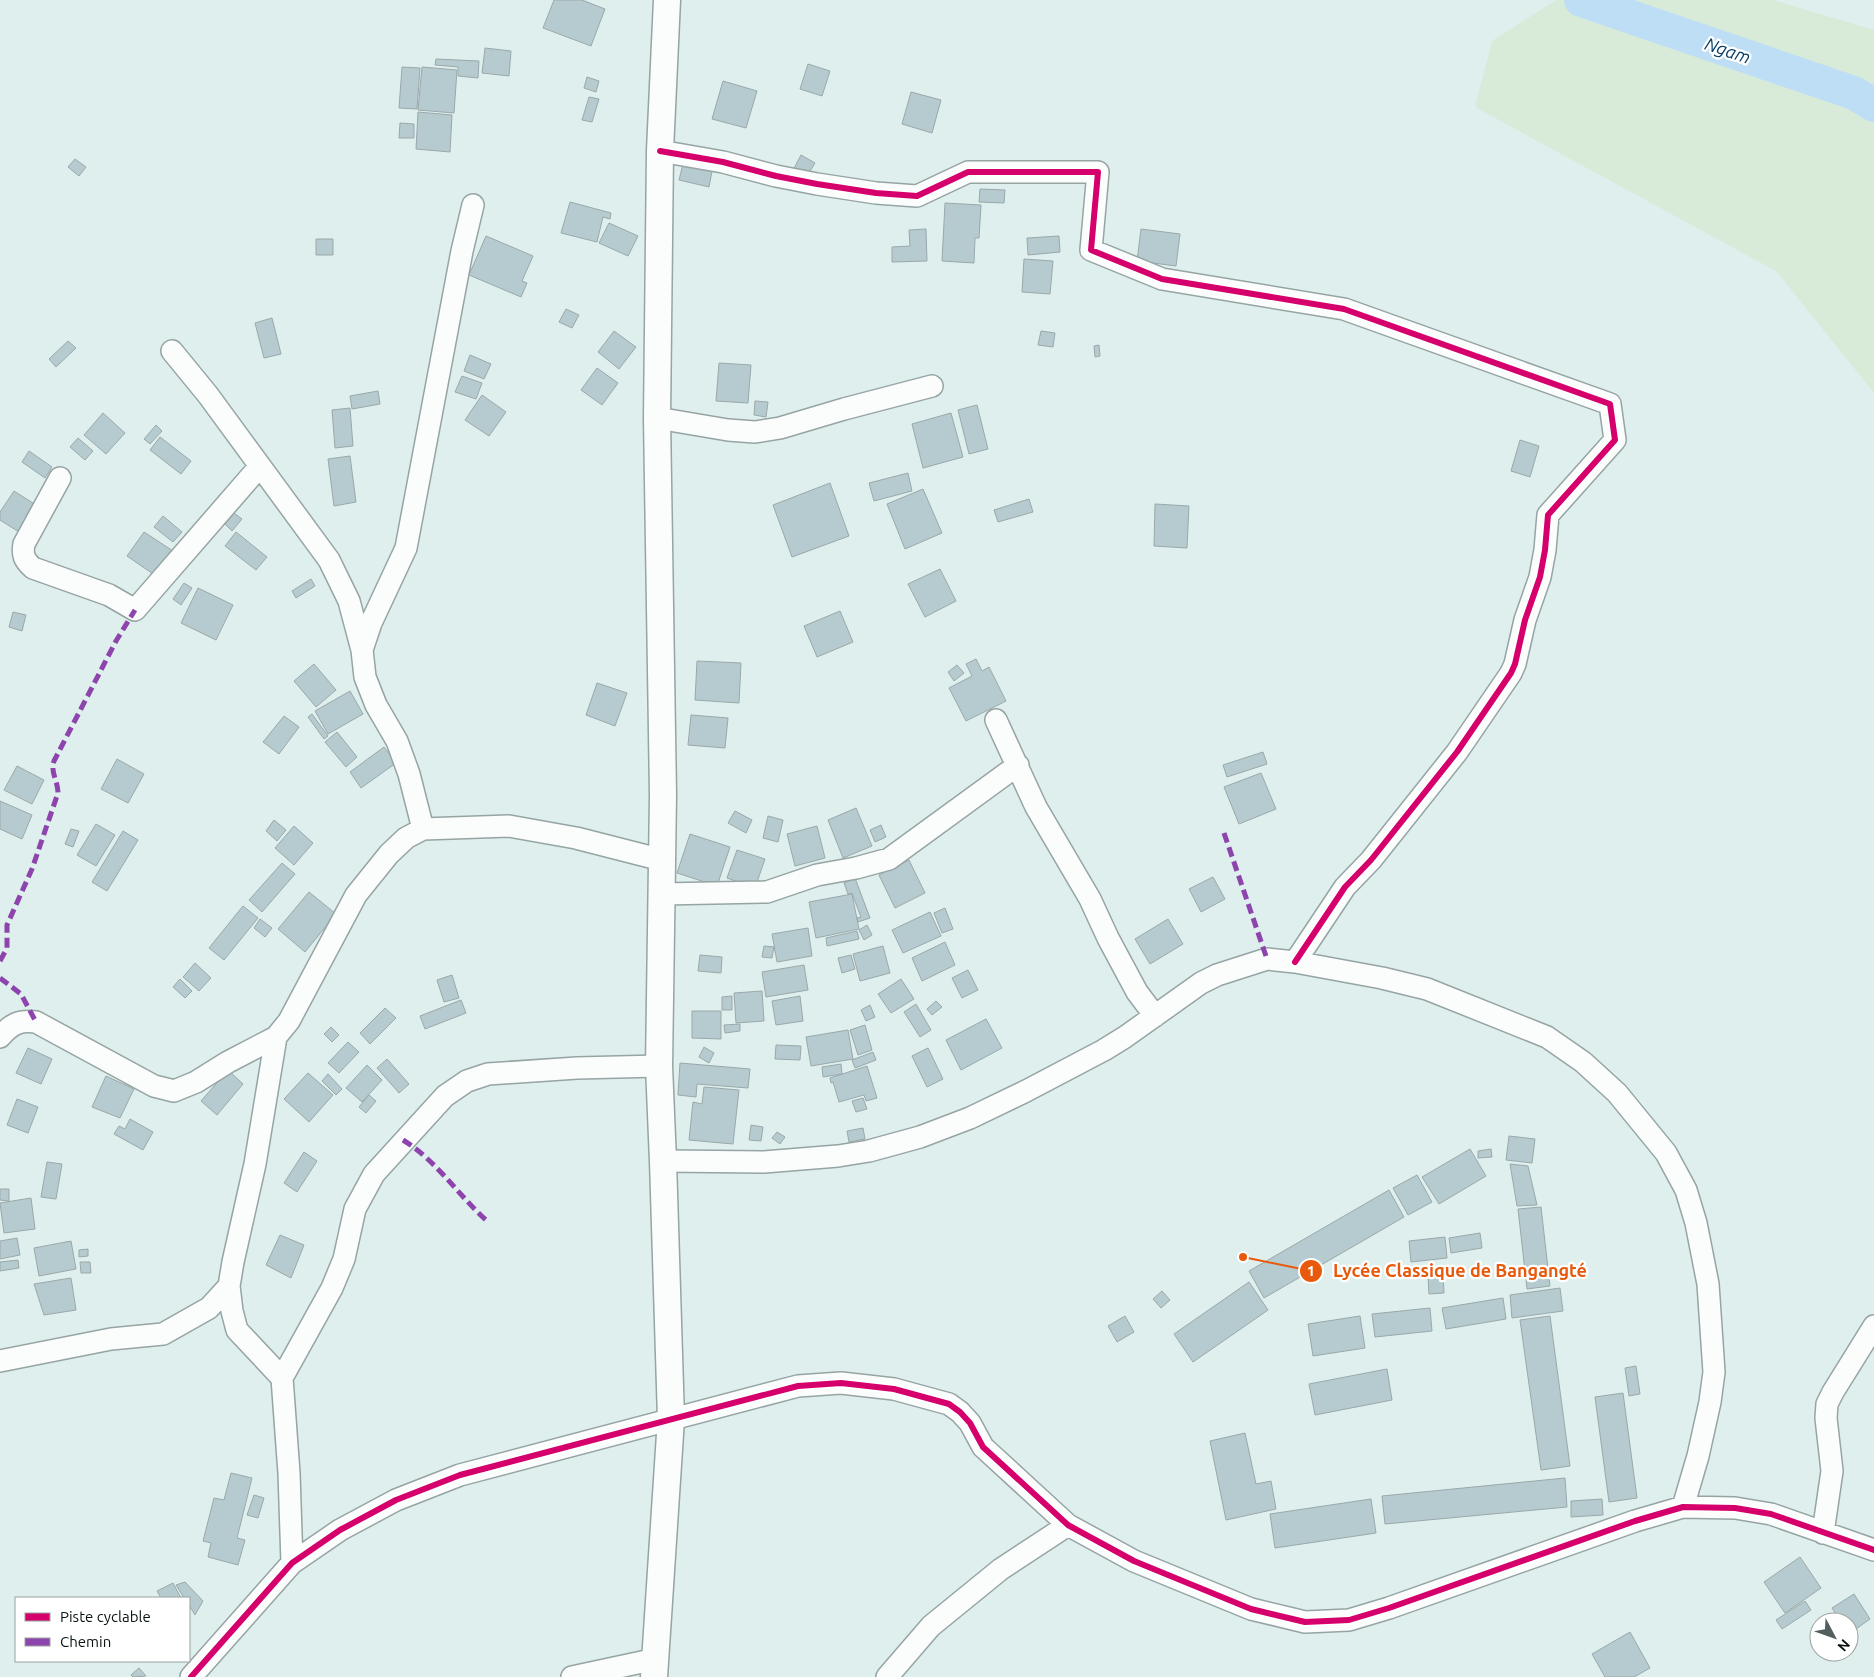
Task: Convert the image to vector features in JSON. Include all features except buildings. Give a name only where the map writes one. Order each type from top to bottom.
[{"type":"street","points":[[572,1677],[655,1668],[671,1419],[659,1066],[664,795],[657,418],[660,151],[667,0]]},
{"type":"street","points":[[660,151],[723,162],[776,176],[817,184],[876,193],[917,196],[968,172],[1098,172],[1091,250],[1162,279],[1344,309],[1610,404],[1615,440],[1548,515],[1545,550],[1540,577],[1525,620],[1512,673],[1456,752],[1371,860],[1345,887],[1294,962]]},
{"type":"street","points":[[362,650],[371,623],[406,548],[462,251],[473,205]]},
{"type":"street","points":[[172,351],[208,395],[329,560],[349,601],[362,650],[366,677],[376,704],[397,741],[409,774],[423,829]]},
{"type":"street","points":[[657,418],[728,430],[755,432],[780,428],[932,386]]},
{"type":"street","points":[[60,478],[24,544],[22,553],[26,562],[33,568],[109,595],[135,610],[260,466]]},
{"type":"street","points":[[996,720],[1036,807],[1090,899],[1108,938],[1137,992],[1155,1016]]},
{"type":"street","points":[[662,894],[767,892],[817,875],[856,868],[889,859],[1018,766]]},
{"type":"street","points":[[0,1037],[12,1025],[24,1021],[36,1022],[154,1086],[174,1091],[196,1082],[228,1062],[276,1037],[289,1021],[356,896],[389,854],[406,838],[423,829],[510,826],[576,838],[662,860]]},
{"type":"street","points":[[663,1161],[764,1162],[838,1156],[869,1151],[920,1138],[970,1118],[1104,1050],[1217,974],[1266,959],[1294,962],[1382,978],[1427,989],[1547,1037],[1583,1062],[1617,1093],[1666,1153],[1686,1190],[1696,1224],[1708,1284],[1714,1372],[1710,1402],[1698,1456],[1683,1508]]},
{"type":"street","points":[[237,1330],[232,1311],[230,1286],[233,1262],[255,1164],[276,1037]]},
{"type":"street","points":[[292,1563],[289,1473],[282,1378],[332,1288],[344,1259],[355,1209],[374,1174],[444,1096],[467,1081],[488,1074],[577,1068],[659,1066]]},
{"type":"street","points":[[0,1361],[111,1339],[163,1334],[209,1308],[230,1286]]},
{"type":"street","points":[[209,1308],[237,1330],[282,1378]]},
{"type":"street","points":[[1822,1533],[1832,1471],[1826,1418],[1827,1404],[1874,1326]]},
{"type":"street","points":[[191,1677],[292,1563],[340,1530],[396,1500],[460,1475],[798,1386],[841,1383],[894,1389],[948,1404],[960,1412],[970,1423],[982,1447],[1068,1525],[1134,1561],[1177,1579],[1251,1609],[1306,1622],[1349,1620],[1389,1608],[1635,1521],[1683,1508],[1735,1508],[1771,1514],[1874,1550]]},
{"type":"street","points":[[887,1677],[931,1626],[1001,1569],[1068,1525]]},
{"type":"green space","points":[[1556,0],[1773,0],[1874,30],[1874,393],[1776,271],[1475,107],[1492,41]]},
{"type":"waterway","name":"Ngam","points":[[1581,0],[1854,93],[1874,105]]},
{"type":"marked path","points":[[0,961],[7,948],[7,925],[32,869],[58,793],[53,769],[54,761],[116,641],[135,610]]},
{"type":"marked path","points":[[1224,833],[1267,959]]},
{"type":"marked path","points":[[0,978],[21,994],[36,1022]]},
{"type":"marked path","points":[[403,1140],[437,1168],[487,1221]]},
{"type":"cycle path","points":[[660,151],[723,162],[776,176],[817,184],[876,193],[917,196],[968,172],[1098,172],[1091,250],[1162,279],[1344,309],[1610,404],[1615,440],[1548,515],[1545,550],[1540,577],[1525,620],[1515,664],[1511,673],[1457,752],[1371,860],[1345,887],[1295,962]]},
{"type":"cycle path","points":[[191,1677],[292,1563],[340,1530],[396,1500],[460,1475],[798,1386],[841,1383],[894,1389],[949,1404],[970,1423],[983,1447],[1068,1525],[1134,1561],[1251,1609],[1305,1622],[1349,1620],[1389,1608],[1635,1521],[1683,1507],[1735,1508],[1771,1514],[1874,1550]]},
{"type":"place","name":"Lycée Classique de Bangangté","points":[[1243,1257]]}]
